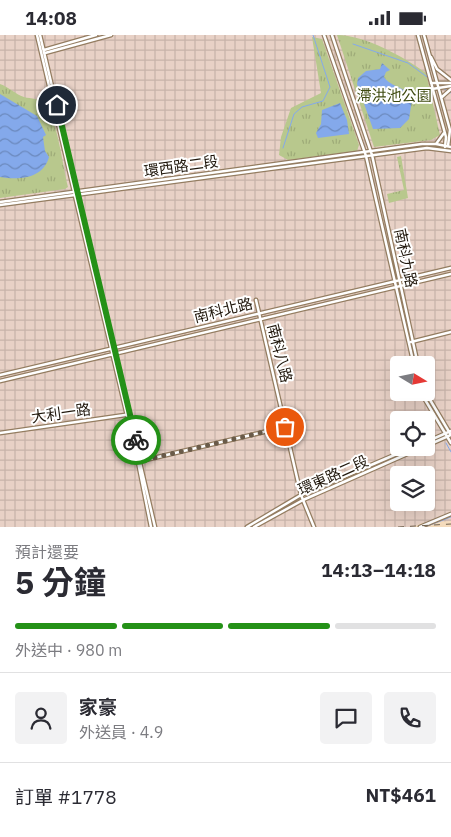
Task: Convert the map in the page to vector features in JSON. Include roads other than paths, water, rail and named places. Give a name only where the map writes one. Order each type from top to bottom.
[{"type":"street","points":[[39,35],[155,527]]},
{"type":"street","points":[[43,52],[96,35]]},
{"type":"street","points":[[43,52],[112,35]]},
{"type":"street","name":"南科九路","points":[[324,35],[365,154],[394,281],[415,356]]},
{"type":"street","name":"南科九路","points":[[332,35],[371,153],[399,280],[413,356]]},
{"type":"street","points":[[418,35],[434,83],[440,87],[451,132],[448,148]]},
{"type":"street","points":[[424,35],[434,83],[432,89],[448,148]]},
{"type":"street","points":[[428,50],[437,69],[451,84]]},
{"type":"street","points":[[434,83],[451,84]]},
{"type":"street","points":[[432,89],[451,84]]},
{"type":"street","points":[[444,106],[443,96],[451,84]]},
{"type":"street","points":[[436,144],[442,138],[444,131]]},
{"type":"street","points":[[371,153],[436,144],[448,148]]},
{"type":"street","points":[[371,153],[448,148]]},
{"type":"street","name":"環西路二段","points":[[0,203],[371,153]]},
{"type":"street","name":"南科北路","points":[[0,375],[451,268]]},
{"type":"street","name":"南科北路","points":[[0,381],[451,274]]},
{"type":"street","name":"南科八路","points":[[256,300],[301,495],[314,527]]},
{"type":"street","points":[[411,342],[451,332]]},
{"type":"street","points":[[114,354],[125,415],[140,462],[151,527]]},
{"type":"street","points":[[425,401],[444,436],[451,443]]},
{"type":"street","points":[[431,401],[450,433]]},
{"type":"street","name":"大利一路","points":[[0,433],[125,415]]},
{"type":"street","points":[[140,462],[285,427]]},
{"type":"street","name":"環東路二段","points":[[435,441],[450,433]]},
{"type":"street","name":"環東路二段","points":[[435,439],[444,436]]},
{"type":"street","name":"環東路二段","points":[[247,527],[301,495],[392,456]]},
{"type":"street","name":"環東路二段","points":[[254,527],[303,501],[405,456]]},
{"type":"street","points":[[420,527],[451,514]]},
{"type":"water","points":[[382,63],[390,70],[386,72],[384,77],[387,81],[407,92],[412,100],[409,119],[400,128],[373,129],[357,84],[358,78],[366,71],[380,69]]},
{"type":"water","points":[[0,94],[37,116],[46,135],[43,137],[45,151],[49,157],[46,164],[36,174],[22,178],[0,177]]},
{"type":"water","points":[[340,103],[347,120],[349,134],[318,138],[316,133],[321,124],[322,110]]},
{"type":"waterway","points":[[283,148],[294,114],[302,107],[323,101],[330,87],[313,35]]},
{"type":"waterway","points":[[353,44],[408,63],[434,82]]},
{"type":"waterway","points":[[443,88],[451,93]]},
{"type":"waterway","points":[[446,443],[451,452]]},
{"type":"waterway","points":[[425,527],[451,517]]},
{"type":"railway","points":[[398,527],[451,524]]},
{"type":"park label","name":"滯洪池公園","points":[[394,95]]}]
